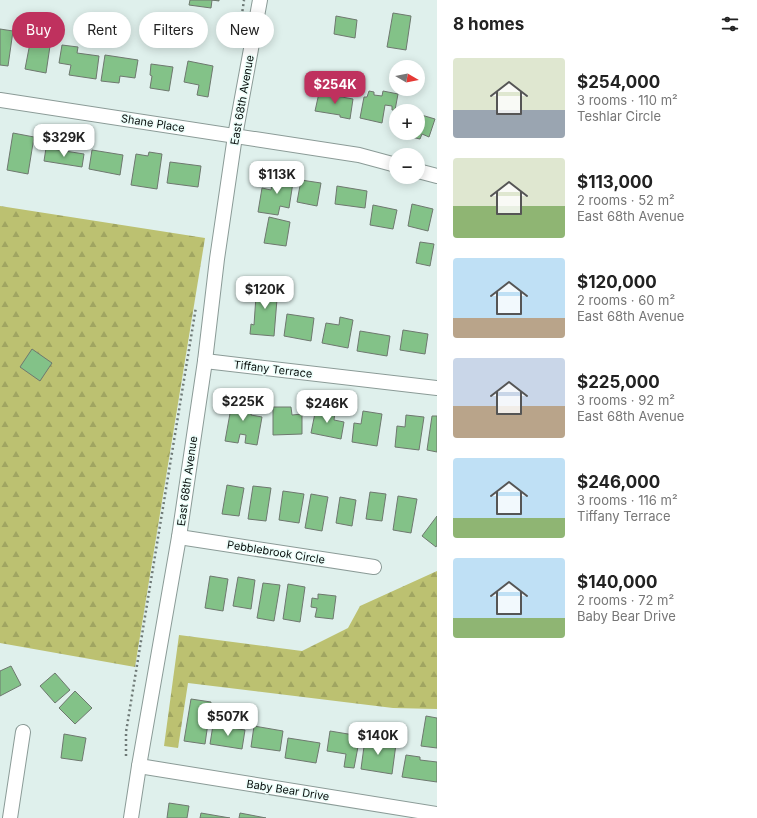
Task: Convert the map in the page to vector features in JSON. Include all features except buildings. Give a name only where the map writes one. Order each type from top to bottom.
[{"type":"street","name":"East 68th Avenue","points":[[131,818],[179,537],[205,361],[217,259],[235,136],[260,0]]},
{"type":"street","name":"Shane Place","points":[[0,100],[359,155],[389,163]]},
{"type":"street","points":[[425,173],[437,176]]},
{"type":"street","name":"Tiffany Terrace","points":[[205,361],[437,388]]},
{"type":"street","name":"Pebblebrook Circle","points":[[179,537],[374,567]]},
{"type":"street","points":[[10,818],[23,732]]},
{"type":"street","name":"Baby Bear Drive","points":[[139,766],[437,814]]},
{"type":"path","points":[[242,12],[244,0]]},
{"type":"path","points":[[126,761],[126,732],[197,301]]},
{"type":"green space","points":[[0,206],[205,238],[135,667],[0,643]]},
{"type":"green space","points":[[437,571],[437,709],[393,708],[188,683],[178,748],[164,746],[179,635],[302,651],[348,628],[360,606]]}]
